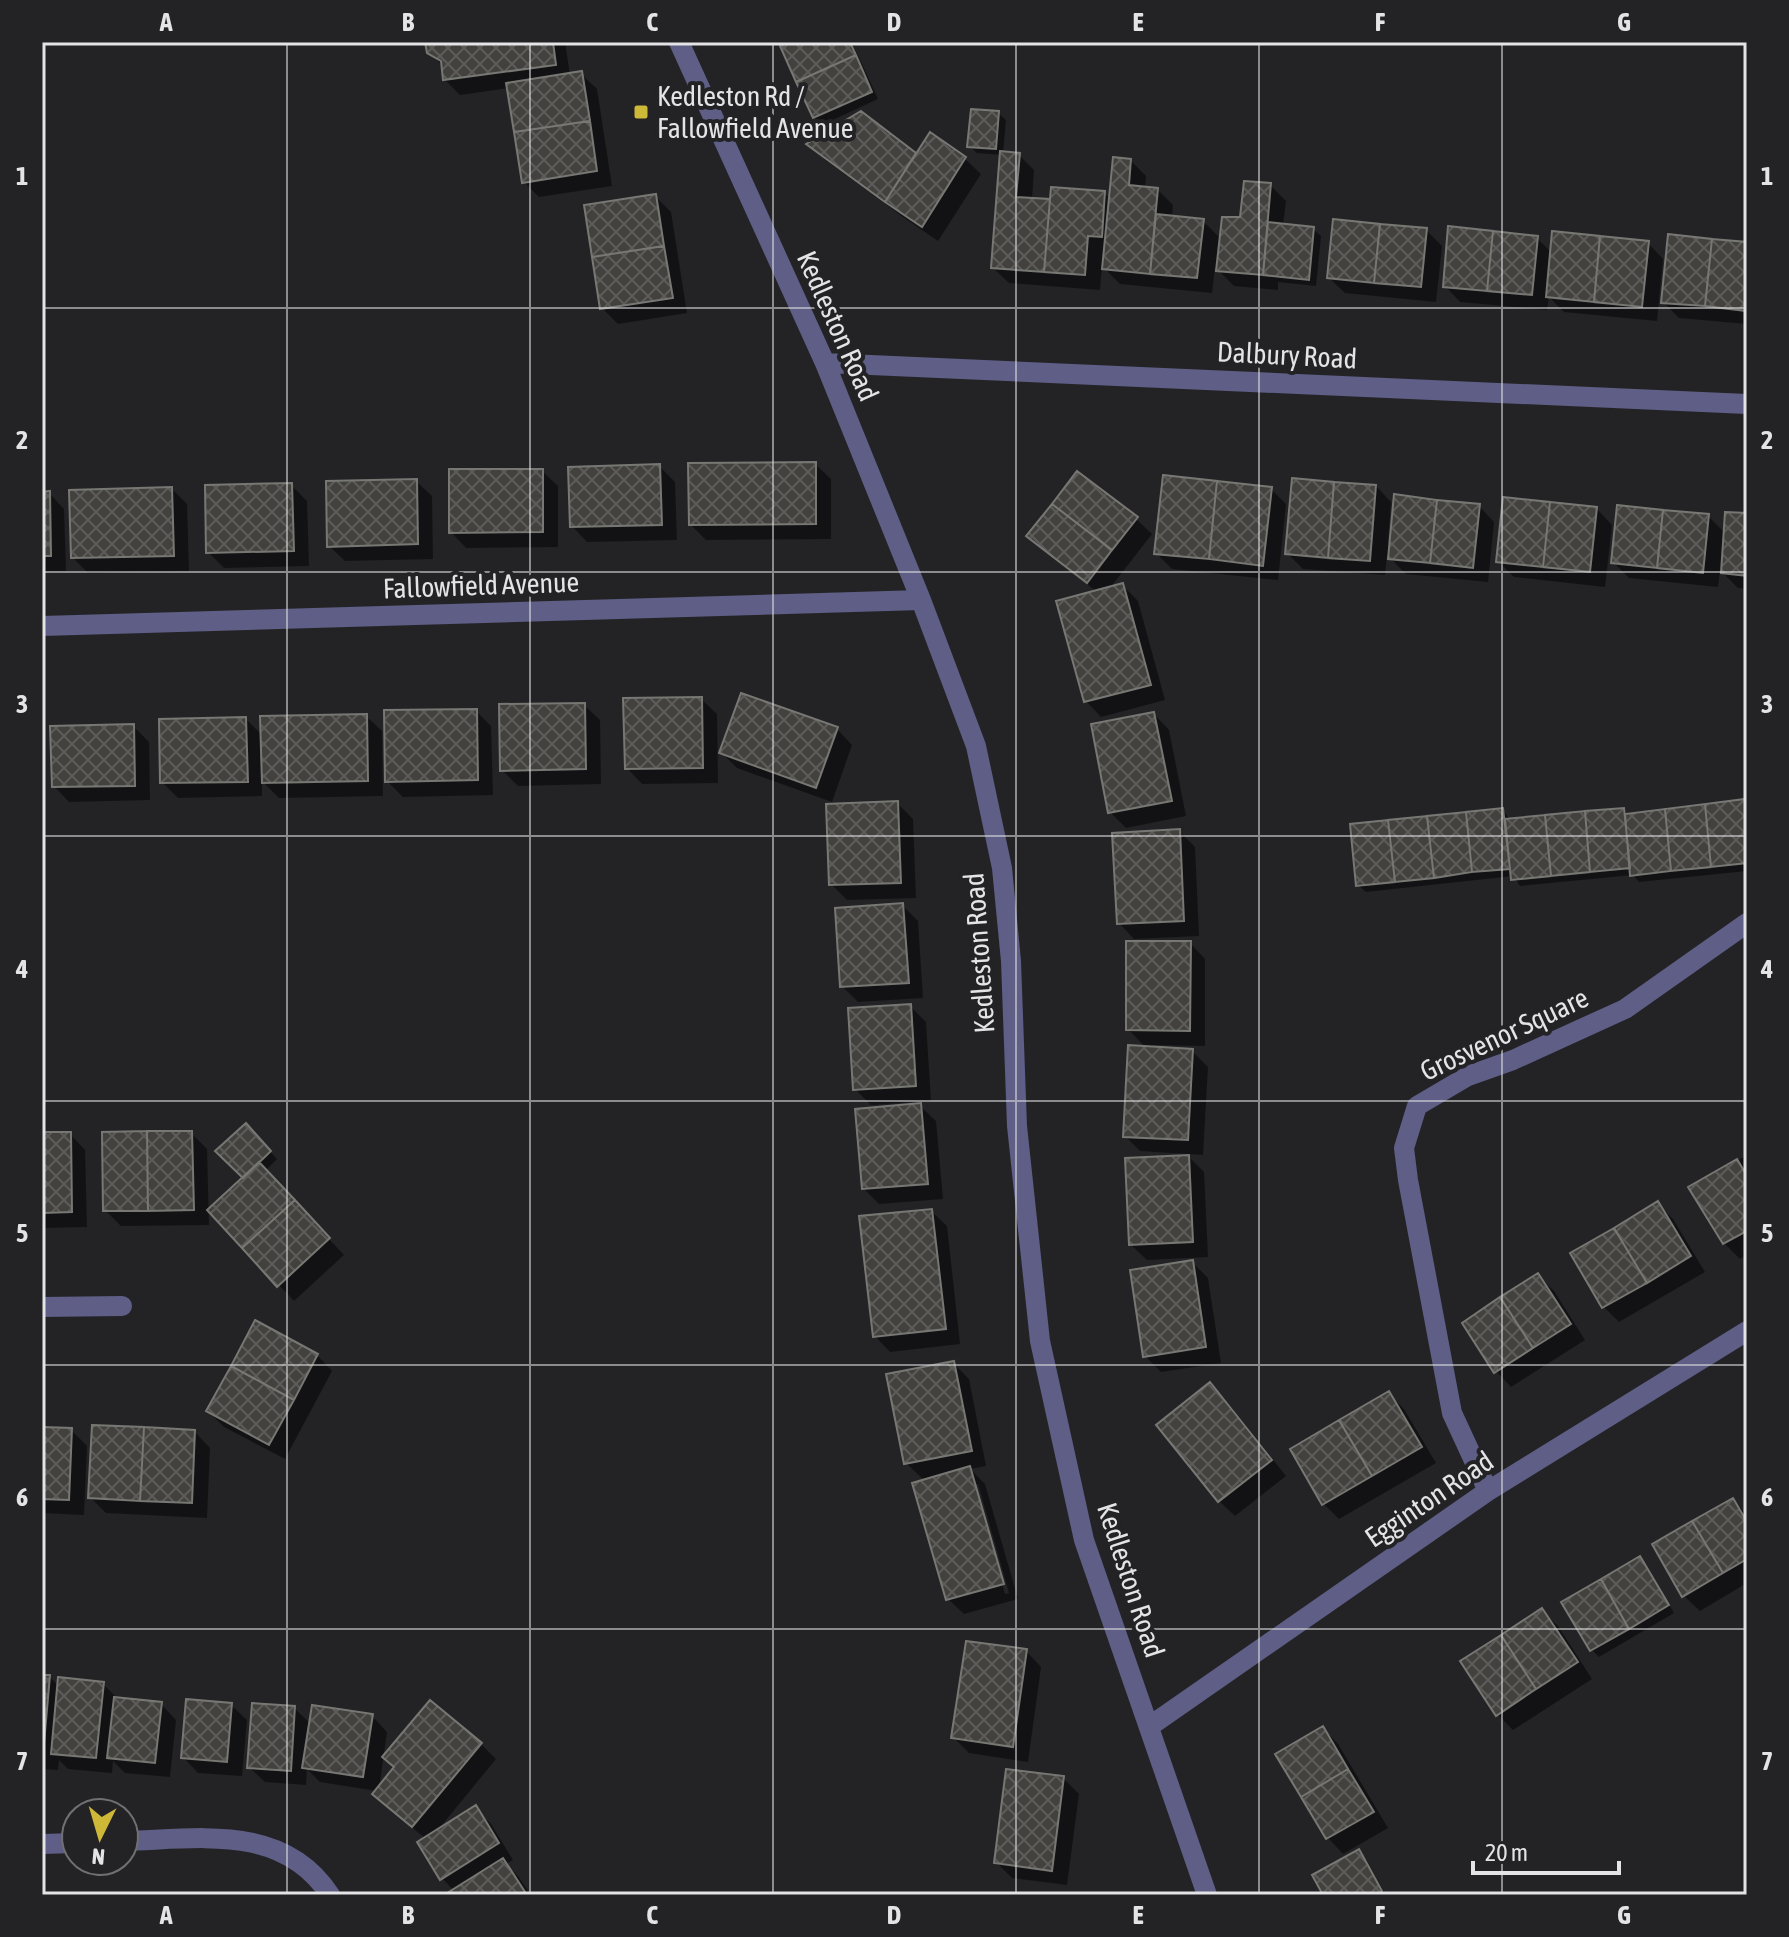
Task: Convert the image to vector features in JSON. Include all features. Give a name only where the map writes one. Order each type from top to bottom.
[{"type":"street","name":"Kedleston Road","points":[[679,42],[825,363],[976,746],[1002,868],[1011,961],[1017,1126],[1040,1341],[1084,1540],[1207,1895]]},
{"type":"street","name":"Dalbury Road","points":[[825,363],[1747,404]]},
{"type":"street","name":"Fallowfield Avenue","points":[[42,626],[921,600]]},
{"type":"street","name":"Grosvenor Square","points":[[1488,1491],[1452,1413],[1425,1273],[1404,1148],[1417,1106],[1468,1076],[1513,1060],[1625,1009],[1747,923]]},
{"type":"street","points":[[42,1307],[122,1306]]},
{"type":"street","name":"Egginton Road","points":[[1150,1726],[1488,1491],[1747,1331]]},
{"type":"street","points":[[140,1840],[219,1838],[263,1844],[290,1855],[318,1876],[330,1895]]},
{"type":"building","points":[[425,42],[553,42],[556,65],[443,80],[441,61],[427,53]]},
{"type":"building","points":[[788,42],[850,42],[856,55],[796,82],[780,46]]},
{"type":"building","points":[[856,55],[872,92],[813,118],[796,82]]},
{"type":"building","points":[[582,71],[590,121],[514,132],[506,83]]},
{"type":"building","points":[[971,109],[999,111],[996,149],[967,147]]},
{"type":"building","points":[[861,111],[916,153],[885,202],[806,144]]},
{"type":"building","points":[[590,121],[597,171],[522,183],[514,132]]},
{"type":"building","points":[[930,132],[966,157],[922,227],[885,202]]},
{"type":"building","points":[[1000,151],[1020,153],[1016,197],[1050,199],[1044,272],[991,268]]},
{"type":"building","points":[[1113,157],[1131,159],[1129,185],[1158,188],[1150,274],[1102,269]]},
{"type":"building","points":[[1244,181],[1271,183],[1263,275],[1216,271],[1222,217],[1240,217]]},
{"type":"building","points":[[1051,187],[1105,191],[1102,237],[1088,236],[1085,275],[1044,272]]},
{"type":"building","points":[[656,194],[664,246],[592,257],[584,205]]},
{"type":"building","points":[[1156,214],[1204,219],[1197,278],[1150,274]]},
{"type":"building","points":[[1333,219],[1380,224],[1374,283],[1327,278]]},
{"type":"building","points":[[1268,222],[1314,227],[1309,280],[1263,275]]},
{"type":"building","points":[[1380,224],[1427,228],[1421,287],[1374,283]]},
{"type":"building","points":[[1448,226],[1493,231],[1487,291],[1443,287]]},
{"type":"building","points":[[1493,231],[1538,236],[1532,295],[1487,291]]},
{"type":"building","points":[[1552,231],[1600,236],[1594,302],[1546,297]]},
{"type":"building","points":[[1668,234],[1712,239],[1705,306],[1661,303]]},
{"type":"building","points":[[1600,236],[1649,241],[1642,307],[1594,302]]},
{"type":"building","points":[[1712,239],[1747,242],[1747,311],[1705,306]]},
{"type":"building","points":[[664,246],[673,298],[600,309],[592,257]]},
{"type":"building","points":[[816,462],[816,524],[689,525],[688,463]]},
{"type":"building","points":[[660,464],[662,525],[570,527],[568,467]]},
{"type":"building","points":[[449,469],[543,469],[543,532],[449,533]]},
{"type":"building","points":[[1077,471],[1138,517],[1112,550],[1052,504]]},
{"type":"building","points":[[1163,475],[1217,481],[1209,559],[1154,554]]},
{"type":"building","points":[[1292,478],[1334,482],[1328,558],[1285,554]]},
{"type":"building","points":[[417,479],[418,544],[327,547],[326,481]]},
{"type":"building","points":[[1217,481],[1272,487],[1263,566],[1209,559]]},
{"type":"building","points":[[1334,482],[1376,485],[1370,561],[1328,558]]},
{"type":"building","points":[[292,483],[294,551],[206,553],[205,485]]},
{"type":"building","points":[[172,487],[174,556],[71,558],[69,490]]},
{"type":"building","points":[[50,491],[51,556],[42,556],[42,492]]},
{"type":"building","points":[[1394,494],[1437,500],[1430,563],[1388,559]]},
{"type":"building","points":[[1503,497],[1550,502],[1543,567],[1496,562]]},
{"type":"building","points":[[1437,500],[1480,504],[1473,568],[1430,563]]},
{"type":"building","points":[[1550,502],[1597,507],[1590,572],[1543,567]]},
{"type":"building","points":[[1052,504],[1112,550],[1087,583],[1026,536]]},
{"type":"building","points":[[1617,505],[1663,510],[1657,568],[1611,563]]},
{"type":"building","points":[[1663,510],[1709,514],[1703,573],[1657,568]]},
{"type":"building","points":[[1725,512],[1747,513],[1747,576],[1721,573]]},
{"type":"building","points":[[1123,583],[1151,685],[1084,702],[1056,601]]},
{"type":"building","points":[[741,693],[838,727],[816,788],[719,753]]},
{"type":"building","points":[[702,697],[703,768],[625,769],[623,698]]},
{"type":"building","points":[[585,703],[586,769],[500,771],[499,704]]},
{"type":"building","points":[[477,709],[478,780],[385,782],[384,710]]},
{"type":"building","points":[[1154,712],[1172,801],[1108,813],[1091,724]]},
{"type":"building","points":[[367,714],[368,781],[262,783],[260,716]]},
{"type":"building","points":[[246,717],[248,782],[160,783],[159,719]]},
{"type":"building","points":[[134,724],[135,786],[52,787],[50,726]]},
{"type":"building","points":[[1745,799],[1747,863],[1711,867],[1705,804]]},
{"type":"building","points":[[898,801],[901,883],[829,885],[826,804]]},
{"type":"building","points":[[1705,804],[1711,867],[1671,871],[1665,809]]},
{"type":"building","points":[[1503,808],[1510,869],[1472,872],[1466,812]]},
{"type":"building","points":[[1624,808],[1630,868],[1590,872],[1585,811]]},
{"type":"building","points":[[1665,809],[1671,871],[1630,876],[1625,814]]},
{"type":"building","points":[[1585,811],[1590,872],[1551,876],[1545,815]]},
{"type":"building","points":[[1466,812],[1472,872],[1434,878],[1427,816]]},
{"type":"building","points":[[1545,815],[1551,876],[1511,880],[1505,819]]},
{"type":"building","points":[[1427,816],[1434,878],[1395,882],[1388,820]]},
{"type":"building","points":[[1388,820],[1395,882],[1356,886],[1350,824]]},
{"type":"building","points":[[1180,829],[1184,921],[1117,924],[1112,833]]},
{"type":"building","points":[[903,903],[909,983],[840,987],[835,908]]},
{"type":"building","points":[[1126,941],[1191,941],[1190,1031],[1126,1030]]},
{"type":"building","points":[[911,1004],[916,1086],[853,1090],[848,1008]]},
{"type":"building","points":[[1128,1045],[1193,1049],[1188,1140],[1123,1137]]},
{"type":"building","points":[[921,1103],[928,1184],[862,1189],[855,1109]]},
{"type":"building","points":[[246,1123],[271,1151],[243,1178],[215,1151]]},
{"type":"building","points":[[147,1131],[148,1211],[103,1211],[102,1132]]},
{"type":"building","points":[[147,1131],[192,1131],[194,1210],[148,1211]]},
{"type":"building","points":[[42,1132],[71,1132],[72,1212],[42,1213]]},
{"type":"building","points":[[1189,1155],[1193,1242],[1129,1245],[1125,1158]]},
{"type":"building","points":[[1737,1159],[1747,1176],[1747,1231],[1723,1244],[1688,1187]]},
{"type":"building","points":[[259,1162],[295,1200],[242,1248],[207,1210]]},
{"type":"building","points":[[295,1200],[330,1238],[277,1287],[242,1248]]},
{"type":"building","points":[[1658,1201],[1691,1256],[1647,1283],[1614,1228]]},
{"type":"building","points":[[932,1209],[946,1329],[873,1337],[859,1216]]},
{"type":"building","points":[[1614,1228],[1647,1283],[1602,1308],[1570,1253]]},
{"type":"building","points":[[1193,1260],[1206,1347],[1143,1357],[1130,1270]]},
{"type":"building","points":[[1538,1273],[1571,1324],[1533,1348],[1500,1297]]},
{"type":"building","points":[[1500,1297],[1533,1348],[1494,1373],[1462,1323]]},
{"type":"building","points":[[255,1320],[318,1354],[294,1400],[231,1366]]},
{"type":"building","points":[[954,1361],[972,1451],[904,1464],[886,1374]]},
{"type":"building","points":[[231,1366],[294,1400],[269,1445],[206,1411]]},
{"type":"building","points":[[1210,1382],[1272,1460],[1218,1502],[1156,1425]]},
{"type":"building","points":[[1389,1391],[1422,1447],[1372,1476],[1339,1420]]},
{"type":"building","points":[[1339,1420],[1372,1476],[1322,1505],[1290,1449]]},
{"type":"building","points":[[92,1425],[144,1427],[140,1501],[88,1498]]},
{"type":"building","points":[[42,1427],[72,1428],[69,1500],[42,1499]]},
{"type":"building","points":[[144,1427],[195,1430],[192,1503],[140,1501]]},
{"type":"building","points":[[970,1466],[1004,1584],[946,1600],[912,1483]]},
{"type":"building","points":[[1733,1498],[1747,1522],[1747,1559],[1723,1573],[1692,1521]]},
{"type":"building","points":[[1692,1521],[1723,1573],[1682,1597],[1652,1544]]},
{"type":"building","points":[[1640,1556],[1669,1605],[1629,1629],[1601,1579]]},
{"type":"building","points":[[1601,1579],[1629,1629],[1590,1651],[1561,1602]]},
{"type":"building","points":[[1542,1608],[1578,1662],[1536,1689],[1501,1635]]},
{"type":"building","points":[[1501,1635],[1536,1689],[1496,1716],[1460,1661]]},
{"type":"building","points":[[966,1641],[1027,1649],[1013,1747],[951,1738]]},
{"type":"building","points":[[42,1675],[50,1675],[43,1755],[42,1755]]},
{"type":"building","points":[[58,1677],[104,1682],[96,1758],[51,1754]]},
{"type":"building","points":[[114,1697],[162,1702],[155,1763],[107,1758]]},
{"type":"building","points":[[186,1699],[232,1703],[227,1762],[181,1758]]},
{"type":"building","points":[[430,1700],[482,1743],[412,1827],[372,1794],[394,1767],[382,1757]]},
{"type":"building","points":[[252,1703],[295,1706],[291,1771],[247,1768]]},
{"type":"building","points":[[312,1705],[373,1714],[363,1777],[302,1768]]},
{"type":"building","points":[[1323,1726],[1348,1769],[1301,1797],[1275,1754]]},
{"type":"building","points":[[1006,1769],[1064,1776],[1052,1871],[994,1863]]},
{"type":"building","points":[[1348,1769],[1374,1812],[1326,1839],[1301,1797]]},
{"type":"building","points":[[476,1805],[499,1843],[440,1880],[417,1842]]},
{"type":"building","points":[[1359,1849],[1382,1891],[1376,1895],[1323,1895],[1312,1875]]},
{"type":"building","points":[[503,1858],[527,1895],[444,1895]]},
{"type":"place","name":"Kedleston Rd / Fallowfield Avenue","points":[[641,112]]}]
